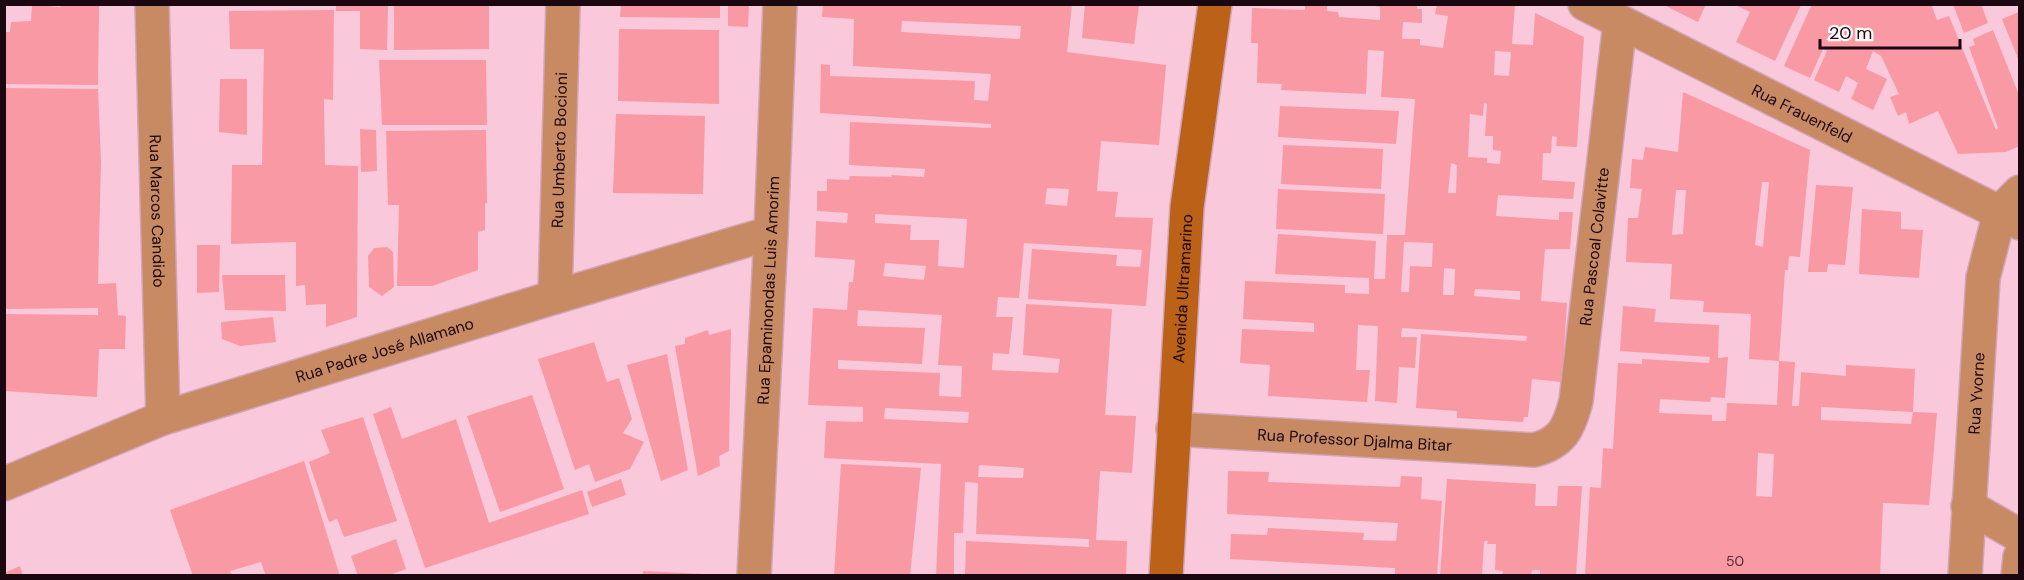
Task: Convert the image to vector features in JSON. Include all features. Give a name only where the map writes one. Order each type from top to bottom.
[{"type":"street","name":"Rua Marcos Candido","points":[[152,4],[163,418]]},
{"type":"street","name":"Rua Umberto Bocioni","points":[[555,297],[563,4]]},
{"type":"street","name":"Rua Epaminondas Luis Amorim","points":[[754,576],[780,4]]},
{"type":"street","name":"Avenida Ultramarino","points":[[1166,576],[1186,207],[1215,4]]},
{"type":"street","name":"Rua Frauenfeld","points":[[1585,4],[1620,23],[2013,209]]},
{"type":"street","name":"Rua Pascoal Colavitte","points":[[1534,450],[1557,442],[1567,431],[1576,401],[1620,23]]},
{"type":"street","name":"Rua Yvorne","points":[[1965,576],[1983,278],[2013,209]]},
{"type":"street","name":"Rua Padre José Allamano","points":[[4,484],[163,418],[771,233]]},
{"type":"street","name":"Rua Professor Djalma Bitar","points":[[1173,429],[1534,450]]},
{"type":"street","points":[[1968,506],[2019,536]]},
{"type":"street","points":[[2018,576],[2019,557]]},
{"type":"building","points":[[336,4],[388,4],[387,50],[360,49],[360,11],[336,11]]},
{"type":"building","points":[[394,4],[489,4],[489,49],[394,50]]},
{"type":"building","points":[[621,4],[720,4],[720,18],[620,17]]},
{"type":"building","points":[[823,4],[1072,4],[1067,52],[1166,65],[1159,145],[1101,141],[1097,191],[1118,192],[1115,217],[1153,218],[1146,306],[1028,299],[1032,249],[1117,255],[1116,266],[1140,267],[1142,250],[1024,243],[1019,298],[998,297],[996,317],[1013,317],[1009,354],[993,353],[992,370],[1058,373],[1060,359],[1023,355],[1026,304],[1112,309],[1105,415],[1136,416],[1132,473],[1100,471],[1096,540],[1127,541],[1126,576],[965,576],[966,541],[1089,547],[1089,539],[976,534],[978,483],[965,482],[963,533],[954,533],[954,576],[936,576],[941,464],[824,458],[826,421],[863,422],[863,407],[808,405],[813,308],[847,310],[849,282],[853,282],[855,260],[815,257],[816,221],[847,223],[848,213],[817,211],[817,191],[827,191],[827,179],[849,180],[850,176],[892,177],[891,175],[924,177],[925,169],[849,165],[850,122],[991,128],[991,124],[820,113],[821,64],[830,65],[830,76],[975,81],[974,100],[988,101],[991,74],[853,66],[854,19],[822,17]],"holes":[[[902,21],[1021,26],[1020,39],[901,32]],[[1047,188],[1069,189],[1067,206],[1045,204]],[[875,214],[967,219],[964,268],[938,266],[939,240],[910,240],[911,225],[875,223]],[[885,263],[926,266],[924,280],[883,276]],[[858,310],[942,315],[938,365],[962,366],[961,397],[939,396],[940,373],[838,369],[838,360],[922,364],[925,328],[857,326]],[[885,408],[969,412],[968,423],[884,419]],[[979,465],[1024,468],[1023,478],[978,477]]]},
{"type":"building","points":[[1085,4],[1139,5],[1134,44],[1082,38]]},
{"type":"building","points":[[1305,4],[1327,4],[1327,11],[1338,12],[1339,17],[1380,20],[1380,7],[1366,4],[1417,4],[1417,9],[1422,9],[1422,23],[1403,22],[1402,39],[1420,39],[1420,45],[1443,48],[1448,16],[1435,14],[1437,4],[1515,4],[1512,44],[1533,45],[1535,13],[1584,37],[1577,147],[1556,146],[1557,137],[1552,136],[1551,153],[1543,153],[1542,180],[1575,182],[1573,199],[1498,195],[1496,216],[1559,220],[1559,212],[1573,212],[1570,249],[1545,249],[1541,301],[1567,303],[1562,382],[1532,379],[1528,417],[1524,417],[1523,422],[1457,418],[1457,411],[1416,408],[1421,334],[1526,341],[1527,336],[1402,328],[1401,337],[1417,337],[1415,368],[1399,367],[1397,403],[1375,401],[1378,326],[1358,325],[1356,370],[1370,370],[1367,402],[1268,396],[1270,365],[1240,363],[1242,329],[1314,332],[1314,323],[1243,319],[1245,281],[1345,285],[1345,293],[1369,294],[1369,278],[1275,274],[1278,234],[1376,241],[1374,279],[1385,279],[1387,235],[1405,235],[1415,99],[1381,97],[1384,51],[1368,50],[1366,94],[1281,90],[1282,84],[1257,83],[1258,43],[1251,43],[1252,8],[1305,10]],"holes":[[[1495,51],[1511,52],[1509,76],[1494,75]],[[1484,103],[1487,104],[1485,136],[1493,136],[1493,150],[1501,151],[1500,164],[1487,163],[1487,158],[1468,157],[1470,114],[1483,116]],[[1451,163],[1457,165],[1456,193],[1448,193]],[[1404,242],[1433,243],[1432,267],[1410,266],[1409,292],[1401,292]],[[1444,268],[1455,269],[1454,295],[1443,295]],[[1475,289],[1520,291],[1520,300],[1474,296]]]},
{"type":"building","points":[[1662,4],[1706,4],[1698,22]]},
{"type":"building","points":[[1733,4],[1801,5],[1775,61],[1736,42],[1750,12]]},
{"type":"building","points":[[1812,4],[1931,4],[1937,20],[1949,16],[1996,130],[1998,128],[1969,47],[1975,45],[1973,39],[1993,30],[2019,95],[2019,146],[2006,152],[1958,154],[1938,111],[1909,124],[1906,112],[1898,116],[1890,97],[1899,94],[1881,56],[1873,51],[1866,69],[1887,79],[1873,110],[1851,99],[1858,83],[1846,76],[1839,92],[1814,80],[1827,51],[1823,49],[1810,78],[1784,66]]},
{"type":"building","points":[[1953,4],[1981,4],[1988,23],[1964,33]]},
{"type":"building","points":[[32,5],[61,7],[60,5],[99,5],[98,85],[4,84],[4,32],[10,32],[11,22],[31,21]]},
{"type":"building","points":[[728,5],[749,5],[748,27],[728,26]]},
{"type":"building","points":[[334,10],[333,100],[324,99],[325,165],[358,166],[357,317],[326,327],[326,304],[306,305],[305,285],[296,286],[296,242],[231,244],[232,165],[262,165],[264,49],[230,49],[229,11]]},
{"type":"building","points":[[2019,12],[2019,61],[2002,19]]},
{"type":"building","points":[[619,29],[719,30],[719,104],[618,101]]},
{"type":"building","points":[[379,60],[486,60],[487,125],[382,125]]},
{"type":"building","points":[[220,79],[247,79],[247,135],[219,132]]},
{"type":"building","points":[[4,88],[98,89],[101,161],[98,284],[116,283],[118,315],[126,316],[125,349],[99,349],[97,397],[4,391],[4,314],[98,315],[98,308],[4,309]]},
{"type":"building","points":[[1683,92],[1810,150],[1800,257],[1789,256],[1788,270],[1785,270],[1779,361],[1749,359],[1751,314],[1703,312],[1704,301],[1670,299],[1672,264],[1626,262],[1628,218],[1638,218],[1642,189],[1630,188],[1632,159],[1643,160],[1645,147],[1678,152]],"holes":[[[1762,182],[1769,182],[1763,247],[1755,245]],[[1676,190],[1686,190],[1683,234],[1672,235]]]},
{"type":"building","points":[[1280,106],[1399,111],[1396,144],[1278,137]]},
{"type":"building","points":[[616,114],[705,116],[703,194],[613,193]]},
{"type":"building","points":[[360,129],[376,130],[377,171],[361,172]]},
{"type":"building","points":[[486,130],[487,203],[485,203],[485,230],[478,232],[478,270],[432,286],[397,286],[399,205],[388,205],[386,131]]},
{"type":"building","points":[[1283,145],[1383,149],[1381,189],[1281,184]]},
{"type":"building","points":[[1816,185],[1853,187],[1845,265],[1828,264],[1827,272],[1808,272]]},
{"type":"building","points":[[1278,189],[1385,194],[1383,234],[1276,229]]},
{"type":"building","points":[[1862,209],[1901,212],[1901,229],[1923,230],[1919,278],[1859,274]]},
{"type":"building","points":[[197,245],[220,245],[219,292],[197,293]]},
{"type":"building","points":[[387,247],[393,252],[394,287],[382,296],[369,287],[368,256],[374,248]]},
{"type":"building","points":[[222,275],[285,275],[286,311],[225,310]]},
{"type":"building","points":[[1623,306],[1656,309],[1654,322],[1719,325],[1718,358],[1728,357],[1725,398],[1711,397],[1710,402],[1660,399],[1659,413],[1712,415],[1712,421],[1726,421],[1727,403],[1777,405],[1779,361],[1795,362],[1792,406],[1799,406],[1801,372],[1846,376],[1846,365],[1915,369],[1913,412],[1937,413],[1929,505],[1883,503],[1880,576],[1585,576],[1590,487],[1601,488],[1603,448],[1613,449],[1618,363],[1642,364],[1642,359],[1709,363],[1710,357],[1620,351]],"holes":[[[1821,407],[1913,412],[1911,424],[1821,420]],[[1758,453],[1774,454],[1772,497],[1756,496]]]},
{"type":"building","points":[[273,317],[276,342],[240,346],[222,339],[221,322]]},
{"type":"building","points":[[731,329],[729,451],[719,456],[720,466],[698,476],[675,346],[685,344],[685,338],[708,330],[709,335]]},
{"type":"building","points":[[594,342],[607,382],[619,378],[632,419],[623,433],[644,442],[630,469],[595,482],[589,464],[575,470],[538,359]]},
{"type":"building","points":[[667,354],[688,470],[661,481],[627,365]]},
{"type":"building","points":[[532,395],[564,489],[500,512],[467,416]]},
{"type":"building","points":[[391,407],[402,439],[456,419],[489,523],[582,490],[589,514],[425,568],[373,414]]},
{"type":"building","points":[[363,417],[397,521],[344,537],[337,519],[329,522],[309,462],[330,453],[321,430]]},
{"type":"building","points":[[304,461],[340,576],[266,576],[261,562],[230,571],[232,576],[193,576],[170,510]]},
{"type":"building","points":[[841,464],[921,468],[910,576],[834,576]]},
{"type":"building","points":[[1228,471],[1269,472],[1268,482],[1400,487],[1401,476],[1422,477],[1421,499],[1442,501],[1437,576],[1395,576],[1395,568],[1230,559],[1231,534],[1267,535],[1268,528],[1364,533],[1363,540],[1396,541],[1398,523],[1227,514]]},
{"type":"building","points":[[621,479],[626,495],[592,507],[587,492]]},
{"type":"building","points":[[1447,479],[1536,484],[1535,506],[1557,506],[1558,486],[1582,486],[1576,576],[1540,576],[1540,570],[1532,570],[1531,576],[1502,576],[1503,571],[1495,570],[1496,544],[1487,544],[1488,541],[1484,541],[1482,576],[1440,576]]},
{"type":"building","points":[[396,539],[406,569],[387,576],[358,576],[351,556]]},
{"type":"building","points":[[20,566],[23,576],[4,576],[4,573]]},
{"type":"building","points":[[643,571],[704,574],[704,576],[643,576]]}]
